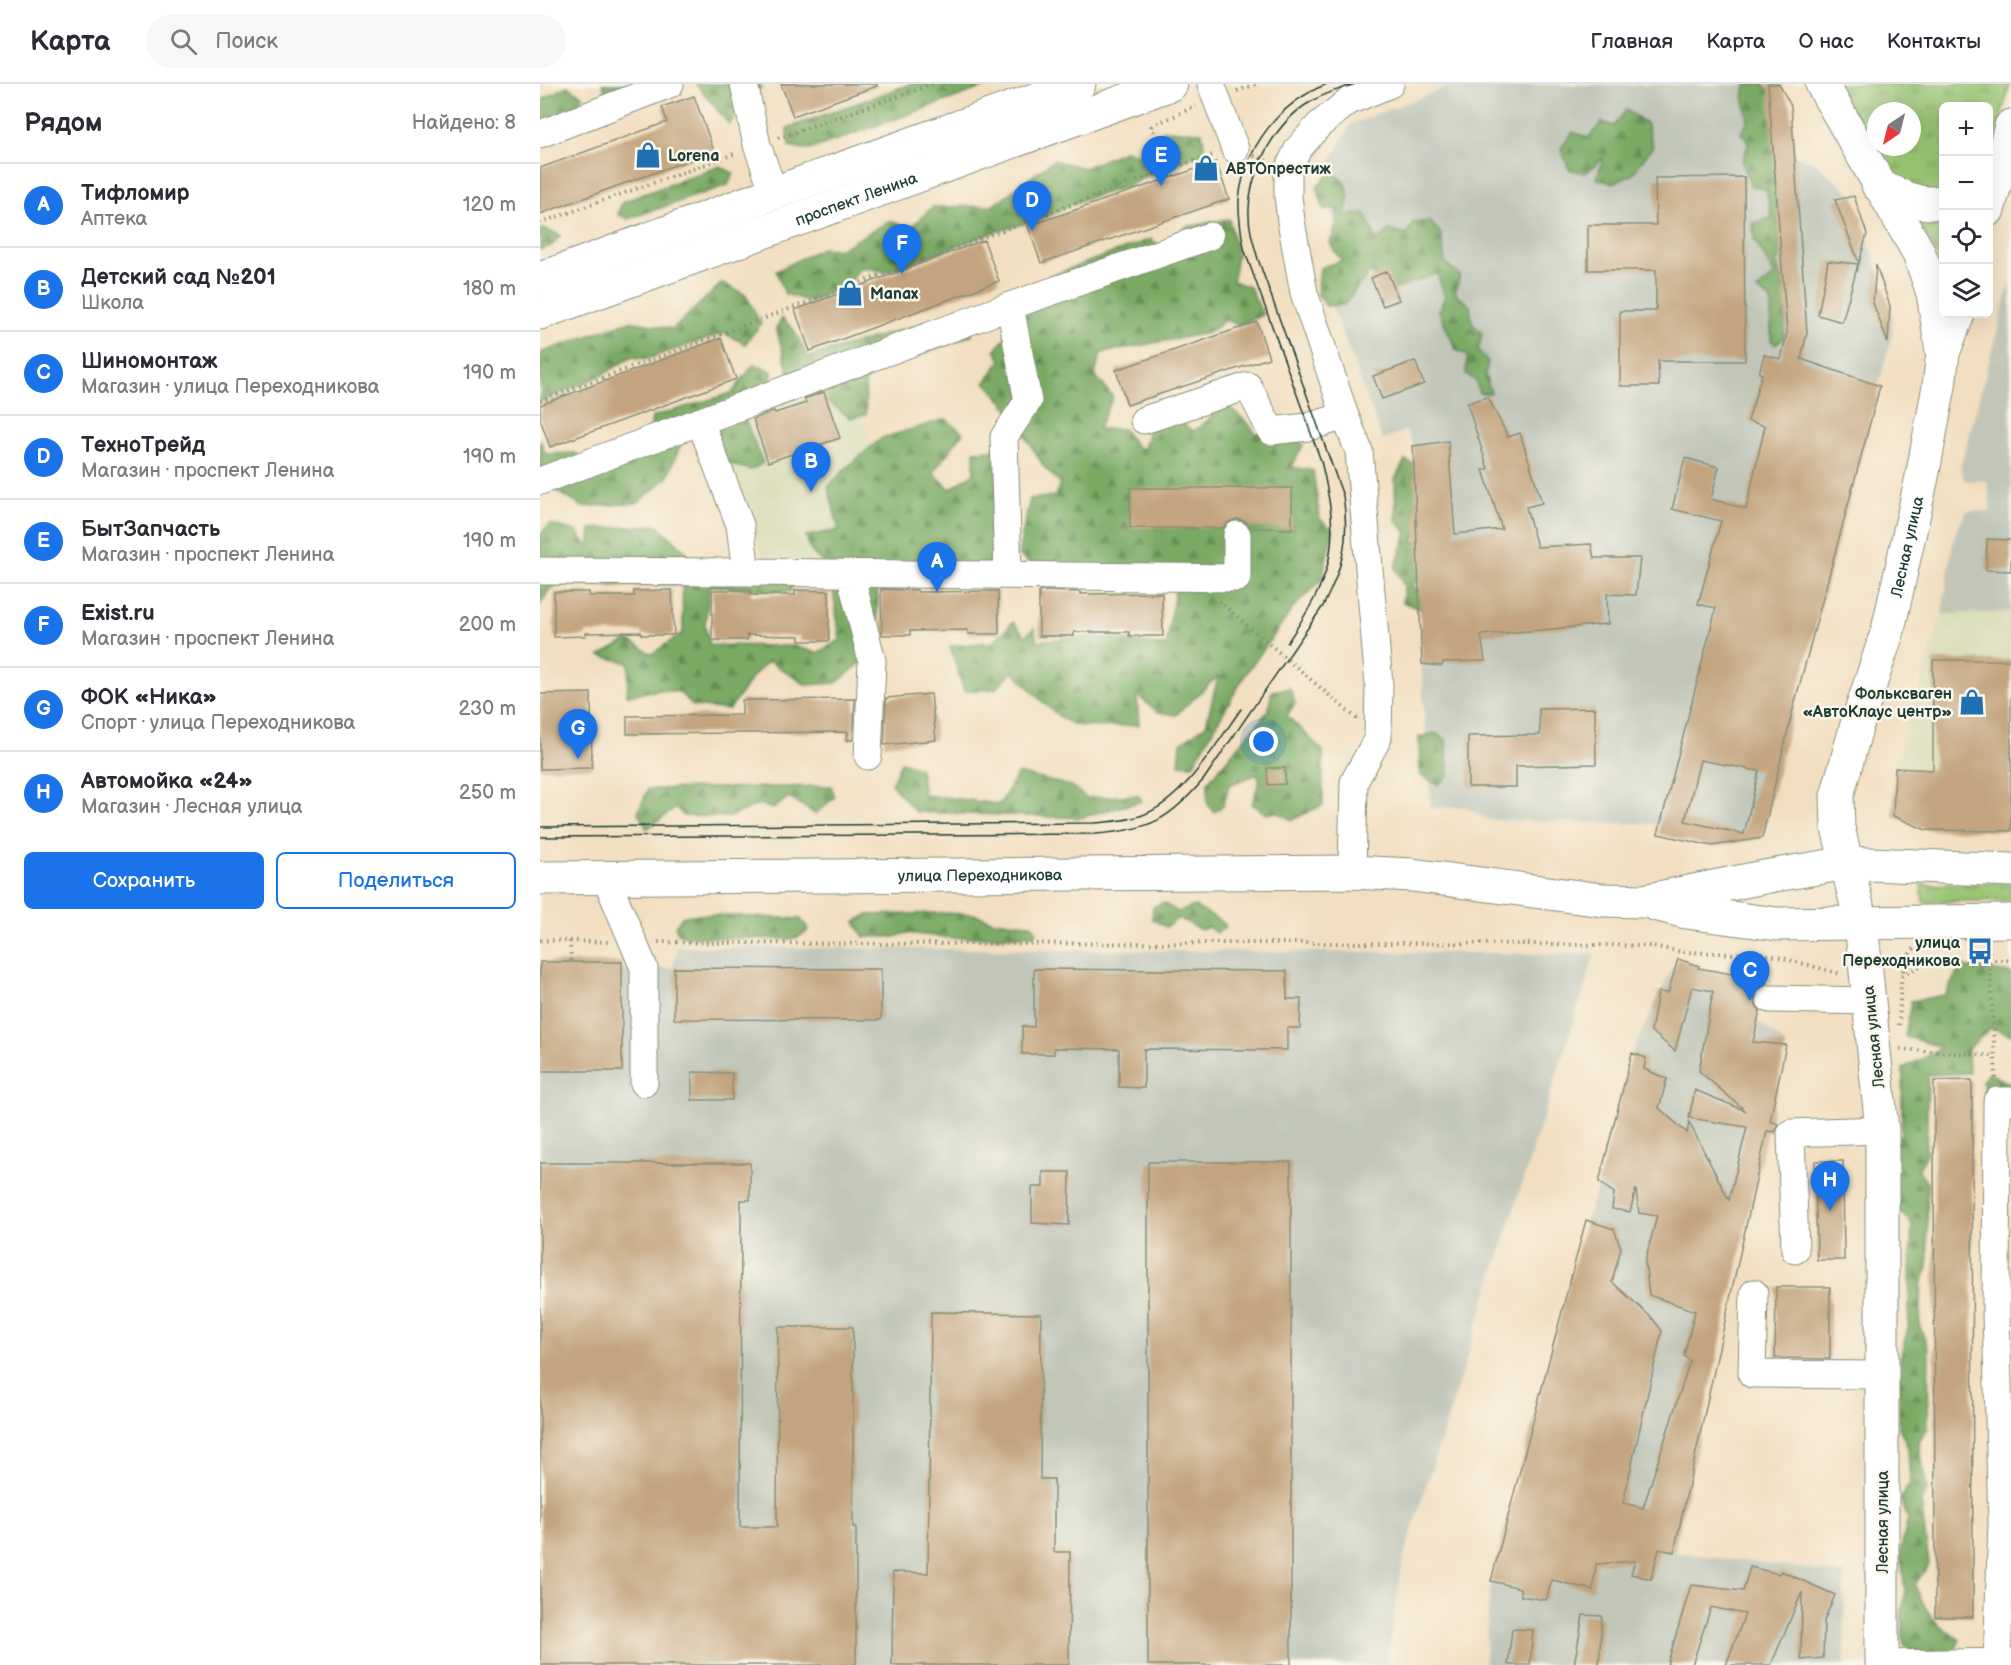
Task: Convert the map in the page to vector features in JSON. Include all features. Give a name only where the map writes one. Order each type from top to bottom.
[{"type":"main road","name":"проспект Ленина","points":[[540,279],[1079,84]]},
{"type":"main road","name":"проспект Ленина","points":[[540,313],[1171,84]]},
{"type":"main road","points":[[1822,84],[1919,253],[1933,293],[1943,353]]},
{"type":"main road","points":[[1994,172],[2011,126]]},
{"type":"main road","points":[[1878,185],[1917,202],[1939,201]]},
{"type":"main road","points":[[1943,353],[1956,318]]},
{"type":"main road","name":"Лесная улица","points":[[1882,1665],[1882,1130],[1861,922],[1838,828],[1838,796],[1858,721],[1888,630],[1922,477],[1943,353]]},
{"type":"main road","points":[[1644,901],[1847,863],[2011,870]]},
{"type":"main road","name":"улица Переходникова","points":[[540,878],[1352,872],[1412,875],[1602,900],[1644,901]]},
{"type":"main road","points":[[1644,901],[1686,912],[1778,924],[1861,922],[2000,930]]},
{"type":"street","points":[[540,134],[670,84]]},
{"type":"street","points":[[744,84],[757,145],[774,193]]},
{"type":"street","points":[[1211,84],[1235,149]]},
{"type":"street","points":[[1352,872],[1354,782],[1378,738],[1379,685],[1359,451],[1304,293],[1291,220],[1288,170],[1298,149],[1319,125],[1349,100],[1390,84]]},
{"type":"street","points":[[540,481],[1010,306],[1210,236]]},
{"type":"street","points":[[1008,575],[1004,437],[1028,401],[1010,306]]},
{"type":"street","points":[[1144,420],[1248,386],[1271,431],[1308,427],[1346,416]]},
{"type":"street","points":[[700,421],[740,525],[746,572]]},
{"type":"street","points":[[540,571],[1238,578],[1237,535]]},
{"type":"street","points":[[850,573],[872,661],[868,756]]},
{"type":"street","points":[[606,878],[644,968],[644,1083]]},
{"type":"street","points":[[1770,999],[1870,1001]]},
{"type":"street","points":[[1882,1665],[2004,1662],[1996,1314],[2004,1101]]},
{"type":"street","points":[[1795,1250],[1791,1133],[1882,1130]]},
{"type":"street","points":[[1754,1293],[1752,1374],[1882,1376]]},
{"type":"path","points":[[1139,95],[1168,169]]},
{"type":"path","points":[[540,401],[1168,169],[1235,149],[1288,170]]},
{"type":"path","points":[[1191,578],[1378,738]]},
{"type":"path","points":[[2000,930],[1990,960],[1995,1056],[2004,1101]]},
{"type":"path","points":[[540,940],[860,945],[1368,942],[1653,946],[1682,952],[1771,955],[1843,974]]},
{"type":"path","points":[[570,941],[571,962]]},
{"type":"path","points":[[1902,975],[1934,960],[2011,960]]},
{"type":"path","points":[[1897,1049],[1995,1056]]},
{"type":"shaded area","points":[[1456,84],[1779,85],[1794,156],[1814,162],[1854,196],[1892,312],[1892,335],[1762,838],[1715,847],[1658,834],[1660,824],[1488,820],[1466,807],[1431,808],[1423,694],[1413,446],[1406,430],[1383,440],[1319,273],[1349,262],[1327,201],[1327,168],[1351,124]]},
{"type":"shaded area","points":[[2011,280],[2011,612],[1942,614],[1954,536],[1967,511],[1991,511],[1987,481],[1965,481],[1960,468]]},
{"type":"shaded area","points":[[850,370],[903,561],[765,561],[712,422]]},
{"type":"shaded area","points":[[2011,612],[2011,773],[1895,768],[1942,614]]},
{"type":"shaded area","points":[[677,947],[1595,954],[1403,1559],[1386,1665],[540,1665],[540,971],[673,968]]},
{"type":"shaded area","points":[[1673,966],[1720,971],[1710,1008],[1757,1020],[1786,1045],[1674,1552],[1844,1574],[1845,1665],[1484,1665],[1491,1581],[1586,1220],[1599,1182],[1632,1053]]},
{"type":"green space","points":[[602,84],[629,84],[607,96]]},
{"type":"green space","points":[[696,84],[760,84],[761,87],[729,124]]},
{"type":"green space","points":[[910,84],[993,84],[809,150],[789,146],[787,128]]},
{"type":"green space","points":[[1747,84],[1764,84],[1775,102],[1790,192],[1776,222],[1785,230],[1788,245],[1776,262],[1786,289],[1784,338],[1775,344],[1771,340],[1771,300],[1757,290],[1775,275],[1754,239],[1753,223],[1772,218],[1766,189],[1751,186],[1742,161],[1749,143],[1741,133],[1748,120],[1743,96]]},
{"type":"green space","points":[[1836,84],[2010,84],[1993,147],[1993,102],[1939,102],[1939,195],[1901,190],[1880,156],[1921,156],[1921,102],[1867,102],[1867,135]]},
{"type":"green space","points":[[567,86],[583,96],[574,112],[540,122],[540,101]]},
{"type":"green space","points":[[1626,110],[1646,123],[1653,146],[1632,175],[1612,183],[1597,179],[1603,158],[1586,173],[1569,169],[1561,148],[1573,132],[1588,138],[1602,122],[1614,126]]},
{"type":"green space","points":[[1164,130],[1202,132],[1205,153],[1155,172],[1126,187],[1081,200],[1047,217],[989,234],[887,272],[860,267],[849,284],[810,302],[785,294],[776,271],[822,248],[840,249],[891,220],[909,229],[933,207],[992,206],[1054,160],[1084,168],[1126,150],[1148,159]]},
{"type":"green space","points":[[719,166],[734,173],[728,185],[628,219],[618,214],[622,202]]},
{"type":"green space","points":[[1331,172],[1345,182],[1349,195],[1345,216],[1365,213],[1377,241],[1389,230],[1406,235],[1413,223],[1430,221],[1441,234],[1445,263],[1460,275],[1455,293],[1470,306],[1472,323],[1482,333],[1478,350],[1488,362],[1485,375],[1491,393],[1479,393],[1476,381],[1466,374],[1467,355],[1456,350],[1439,311],[1445,296],[1437,273],[1397,289],[1369,272],[1344,305],[1326,306],[1317,293],[1320,268],[1342,260],[1330,243],[1338,220],[1336,209],[1324,210],[1317,187]]},
{"type":"green space","points":[[1911,208],[1939,210],[1939,258]]},
{"type":"green space","points":[[1229,219],[1237,253],[1233,281],[1250,287],[1263,315],[1238,325],[1225,320],[1208,333],[1101,353],[1095,375],[1113,397],[1098,429],[1123,429],[1137,447],[1144,449],[1150,425],[1173,417],[1194,431],[1227,405],[1248,423],[1256,434],[1288,423],[1303,445],[1292,467],[1313,471],[1320,519],[1333,530],[1322,579],[1294,607],[1245,675],[1193,765],[1179,764],[1181,743],[1206,725],[1218,676],[1176,715],[1158,712],[1137,695],[1139,725],[1087,726],[1073,724],[1059,716],[1013,671],[995,689],[964,691],[950,646],[993,642],[1013,622],[1025,636],[1034,628],[1037,641],[1095,636],[1166,646],[1176,583],[1050,581],[1018,554],[1030,499],[1056,496],[1060,483],[1044,467],[1009,409],[985,382],[1001,360],[995,350],[1006,337],[1008,324],[1048,300],[1049,276],[1151,239],[1176,257],[1185,227]]},
{"type":"green space","points":[[544,229],[561,235],[551,246],[540,250],[540,230]]},
{"type":"green space","points":[[722,283],[746,295],[761,324],[745,344],[724,333],[647,359],[631,357],[604,374],[540,402],[540,353],[630,321],[673,329]]},
{"type":"green space","points":[[970,310],[972,335],[909,359],[896,341],[865,373],[866,415],[850,418],[789,373],[776,328],[782,318],[794,330],[808,357]]},
{"type":"green space","points":[[754,364],[772,371],[770,404],[745,420],[763,463],[751,470],[708,458],[698,436],[683,439],[667,478],[637,503],[583,507],[556,491],[540,470],[540,440],[546,454],[576,453],[600,475],[647,454],[652,417],[732,393]]},
{"type":"green space","points":[[946,419],[963,433],[933,472],[950,489],[974,473],[974,451],[996,450],[998,548],[987,584],[878,585],[877,650],[836,683],[806,685],[769,661],[755,674],[729,710],[693,706],[679,692],[660,690],[627,695],[629,663],[600,656],[628,640],[652,654],[683,632],[682,584],[604,586],[569,583],[550,589],[540,605],[540,586],[550,576],[540,562],[540,535],[550,524],[576,531],[589,548],[591,529],[657,525],[687,552],[684,579],[794,582],[790,592],[710,586],[705,625],[710,645],[794,646],[817,653],[840,640],[833,591],[836,576],[811,551],[806,536],[839,530],[828,487],[846,468],[882,438]]},
{"type":"green space","points":[[1405,460],[1426,471],[1429,523],[1412,540],[1426,544],[1425,574],[1412,586],[1428,595],[1424,611],[1402,602],[1404,586],[1395,568],[1407,533],[1396,521],[1395,479]]},
{"type":"green space","points":[[1290,688],[1295,703],[1287,716],[1323,751],[1323,805],[1292,820],[1276,812],[1266,814],[1252,804],[1259,782],[1258,774],[1229,785],[1223,806],[1214,812],[1207,803],[1208,782],[1268,711],[1272,691]]},
{"type":"green space","points":[[1435,733],[1446,740],[1449,775],[1438,785],[1420,775],[1419,737]]},
{"type":"green space","points":[[901,762],[920,768],[924,795],[1000,804],[1018,773],[1071,786],[1086,798],[1138,795],[1142,801],[1080,818],[916,812],[891,784]]},
{"type":"green space","points":[[831,786],[835,797],[815,814],[789,797],[773,809],[759,804],[729,817],[684,816],[676,808],[647,829],[638,812],[648,789]]},
{"type":"green space","points":[[2011,883],[2011,900],[1923,902],[1921,885]]},
{"type":"green space","points":[[1163,903],[1178,912],[1194,906],[1224,923],[1226,928],[1216,933],[1208,927],[1201,930],[1179,918],[1166,927],[1152,919],[1153,907]]},
{"type":"green space","points":[[974,914],[994,921],[1031,924],[1037,931],[1032,936],[951,938],[906,933],[895,937],[864,937],[855,922],[867,915]]},
{"type":"green space","points":[[690,915],[801,919],[808,928],[807,932],[790,939],[684,937],[678,933],[675,926],[682,917]]},
{"type":"green space","points":[[1960,967],[2011,973],[2011,1035],[1991,1028],[1968,1049],[1969,1073],[1928,1075],[1926,1156],[1918,1170],[1927,1183],[1928,1267],[1922,1282],[1920,1327],[1929,1350],[1928,1428],[1919,1442],[1927,1490],[1921,1502],[1929,1564],[1915,1585],[1932,1617],[1960,1640],[1946,1665],[1918,1659],[1904,1644],[1901,1618],[1905,1590],[1900,1552],[1908,1519],[1900,1499],[1910,1483],[1908,1448],[1899,1427],[1900,1358],[1908,1328],[1912,1224],[1901,1213],[1885,1174],[1887,1146],[1901,1134],[1903,1068],[1934,1053],[1939,1046],[1905,1037],[1911,1001],[1945,995]]},
{"type":"green space","points":[[1989,1073],[2011,1084],[2011,1112],[1989,1106],[1982,1081]]},
{"type":"building","points":[[781,84],[877,84],[877,86],[793,116]]},
{"type":"building","points":[[1768,84],[1779,84],[1791,106],[1807,333],[1801,359],[1880,386],[1792,713],[1762,838],[1712,846],[1658,834],[1716,608],[1698,604],[1721,521],[1672,509],[1685,458],[1719,467],[1711,499],[1746,509],[1765,426],[1748,421],[1762,374],[1759,373],[1764,355],[1781,359],[1787,333]],"holes":[[[1700,760],[1759,771],[1744,834],[1685,821]]]},
{"type":"building","points":[[694,96],[714,151],[540,214],[540,168],[667,122],[662,107]]},
{"type":"building","points":[[1216,162],[1229,199],[1041,263],[1028,226]]},
{"type":"building","points":[[1744,177],[1745,361],[1658,361],[1659,386],[1620,386],[1620,311],[1656,311],[1656,270],[1588,270],[1588,225],[1656,225],[1655,178]]},
{"type":"building","points":[[1854,196],[1867,234],[1859,263],[1835,200]]},
{"type":"building","points":[[984,240],[999,281],[810,351],[795,310]]},
{"type":"building","points":[[1828,261],[1858,264],[1842,322],[1818,315]]},
{"type":"building","points":[[1876,265],[1890,306],[1888,343],[1873,303]]},
{"type":"building","points":[[1387,271],[1399,300],[1383,306],[1371,278]]},
{"type":"building","points":[[1257,322],[1269,358],[1127,405],[1116,370]]},
{"type":"building","points":[[721,338],[736,379],[550,447],[540,419],[540,405]]},
{"type":"building","points":[[1415,361],[1424,384],[1382,399],[1373,376]]},
{"type":"building","points":[[824,392],[840,438],[768,462],[753,419],[806,403],[804,399]]},
{"type":"building","points":[[1488,397],[1508,437],[1520,433],[1542,503],[1526,507],[1537,547],[1591,544],[1594,558],[1640,558],[1636,595],[1607,594],[1608,624],[1481,635],[1485,661],[1443,662],[1442,666],[1422,664],[1413,446],[1448,441],[1455,534],[1502,529],[1483,470],[1488,469],[1467,403]]},
{"type":"building","points":[[1130,488],[1292,488],[1292,529],[1251,528],[1238,519],[1229,522],[1223,528],[1130,528]]},
{"type":"building","points":[[1987,539],[2011,540],[2011,571],[1986,570]]},
{"type":"building","points":[[881,589],[917,590],[918,592],[998,591],[999,634],[968,634],[968,630],[910,631],[910,635],[882,635]]},
{"type":"building","points":[[672,590],[674,635],[642,635],[641,632],[586,633],[586,636],[554,637],[554,592],[589,592],[589,596],[634,596],[634,591]]},
{"type":"building","points":[[712,590],[751,590],[751,595],[795,595],[795,590],[829,591],[829,641],[800,641],[800,636],[747,635],[747,640],[712,640]]},
{"type":"building","points":[[1039,591],[1080,592],[1080,594],[1162,593],[1163,636],[1129,636],[1129,632],[1074,632],[1074,636],[1039,636]]},
{"type":"building","points":[[1933,660],[2011,660],[2011,831],[1926,830],[1893,816],[1895,768],[1933,770]]},
{"type":"building","points":[[591,693],[592,768],[540,769],[540,694]]},
{"type":"building","points":[[931,694],[936,740],[884,745],[886,698]]},
{"type":"building","points":[[855,699],[853,740],[847,740],[848,732],[627,734],[627,716],[742,715],[742,700]]},
{"type":"building","points":[[1595,708],[1596,764],[1516,766],[1516,787],[1468,787],[1468,736],[1540,735],[1539,709]]},
{"type":"building","points":[[1267,768],[1285,768],[1285,784],[1268,785]]},
{"type":"building","points":[[1678,959],[1699,966],[1698,968],[1767,980],[1766,984],[1757,990],[1754,998],[1760,1010],[1753,1042],[1786,1045],[1770,1121],[1778,1124],[1775,1132],[1767,1131],[1674,1552],[1659,1549],[1651,1579],[1631,1574],[1635,1561],[1596,1564],[1593,1590],[1552,1580],[1546,1600],[1521,1596],[1520,1588],[1491,1581],[1586,1220],[1614,1229],[1621,1248],[1612,1282],[1653,1319],[1662,1331],[1623,1503],[1643,1508],[1690,1361],[1684,1356],[1695,1311],[1649,1295],[1645,1261],[1657,1216],[1639,1213],[1636,1189],[1630,1212],[1612,1209],[1614,1193],[1599,1182],[1632,1053],[1646,1058],[1644,1069],[1667,1079],[1659,1108],[1687,1133],[1689,1122],[1729,1200],[1747,1127],[1689,1118],[1695,1090],[1746,1111],[1699,1071],[1713,991],[1692,987],[1675,1051],[1651,1031],[1658,992],[1668,993]]},
{"type":"building","points":[[540,962],[622,962],[622,1071],[540,1071]]},
{"type":"building","points":[[674,968],[881,969],[881,1020],[674,1019]]},
{"type":"building","points":[[1034,969],[1287,971],[1287,999],[1301,999],[1300,1028],[1287,1028],[1287,1050],[1144,1049],[1144,1088],[1119,1087],[1119,1049],[1054,1048],[1054,1054],[1022,1054],[1022,1026],[1034,1027]]},
{"type":"building","points":[[692,1072],[732,1073],[732,1100],[692,1100]]},
{"type":"building","points":[[1972,1080],[1973,1617],[1935,1617],[1934,1081]]},
{"type":"building","points":[[1815,1161],[1843,1161],[1844,1260],[1817,1260]]},
{"type":"building","points":[[1148,1162],[1291,1162],[1291,1665],[1148,1665]]},
{"type":"building","points":[[540,1163],[750,1163],[750,1200],[741,1200],[740,1527],[777,1527],[778,1327],[853,1327],[856,1665],[540,1665]]},
{"type":"building","points":[[1043,1172],[1070,1172],[1069,1225],[1032,1223],[1032,1187],[1043,1187]]},
{"type":"building","points":[[1776,1287],[1830,1287],[1830,1359],[1775,1358]]},
{"type":"building","points":[[931,1312],[1041,1314],[1040,1479],[1054,1479],[1054,1552],[1070,1552],[1069,1665],[892,1665],[893,1572],[928,1573]]},
{"type":"building","points":[[1750,1567],[1779,1574],[1781,1571],[1835,1595],[1824,1621],[1823,1658],[1801,1660],[1802,1592],[1771,1665],[1726,1665],[1745,1614],[1711,1607],[1692,1665],[1667,1665],[1691,1585],[1743,1591]]},
{"type":"building","points":[[1583,1615],[1602,1616],[1599,1665],[1574,1665]]},
{"type":"building","points":[[1512,1629],[1533,1630],[1530,1665],[1508,1665]]},
{"type":"tram line","points":[[1287,643],[1303,618],[1324,576],[1330,557],[1331,514],[1321,461],[1244,249],[1239,218],[1239,199],[1249,162],[1267,129],[1294,103],[1327,84]]},
{"type":"tram line","points":[[540,837],[1096,834],[1145,826],[1169,813],[1192,793],[1323,606],[1336,579],[1343,553],[1346,526],[1343,496],[1258,259],[1250,228],[1249,209],[1260,162],[1287,121],[1317,98],[1355,84]]},
{"type":"tram line","points":[[540,827],[1094,823],[1123,820],[1156,809],[1184,785],[1209,755],[1241,709]]},
{"type":"place","name":"Lorena","points":[[648,155]]},
{"type":"place","name":"АВТОпрестиж","points":[[1206,168]]},
{"type":"place","name":"БытЗапчасть","points":[[1161,186]]},
{"type":"place","name":"ТехноТрейд","points":[[1032,231]]},
{"type":"place","name":"Exist.ru","points":[[902,274]]},
{"type":"place","name":"Manax","points":[[850,293]]},
{"type":"place","name":"Детский сад №201","points":[[811,492]]},
{"type":"place","name":"Тифломир","points":[[937,592]]},
{"type":"place","name":"Фольксваген «АвтоКлаус центр»","points":[[1972,702]]},
{"type":"place","name":"ФОК «Ника»","points":[[578,759]]},
{"type":"place","name":"улица Переходникова","points":[[1980,951]]},
{"type":"place","name":"Шиномонтаж","points":[[1750,1001]]},
{"type":"place","name":"Автомойка «24»","points":[[1830,1211]]}]
